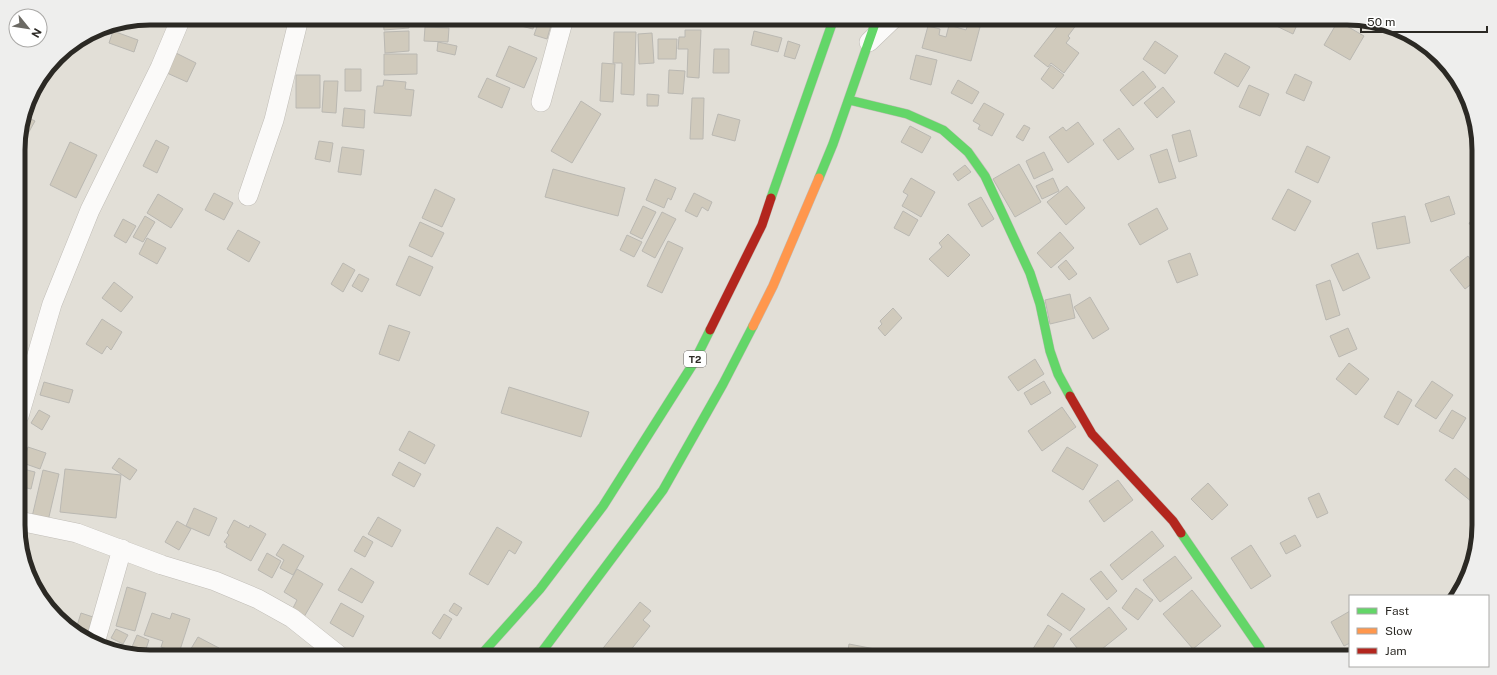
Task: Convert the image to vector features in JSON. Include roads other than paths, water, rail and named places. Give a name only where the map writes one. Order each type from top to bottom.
[{"type":"main road","name":"T2","points":[[485,650],[540,589],[603,506],[693,364],[762,225],[828,25]]},
{"type":"main road","points":[[545,650],[663,490],[723,384],[774,286],[827,159],[875,25]]},
{"type":"main road","points":[[849,100],[907,114],[943,130],[968,152],[985,176],[1030,273],[1040,304],[1050,351],[1058,374],[1080,415],[1092,434],[1173,521],[1260,648]]},
{"type":"street","points":[[25,396],[52,304],[90,210],[160,68],[178,25]]},
{"type":"street","points":[[248,196],[274,120],[297,25]]},
{"type":"street","points":[[541,102],[562,25]]},
{"type":"street","points":[[870,42],[887,25]]},
{"type":"street","points":[[25,522],[77,533],[162,565],[215,582],[258,599],[292,618],[332,650]]},
{"type":"street","points":[[97,638],[122,549]]}]
